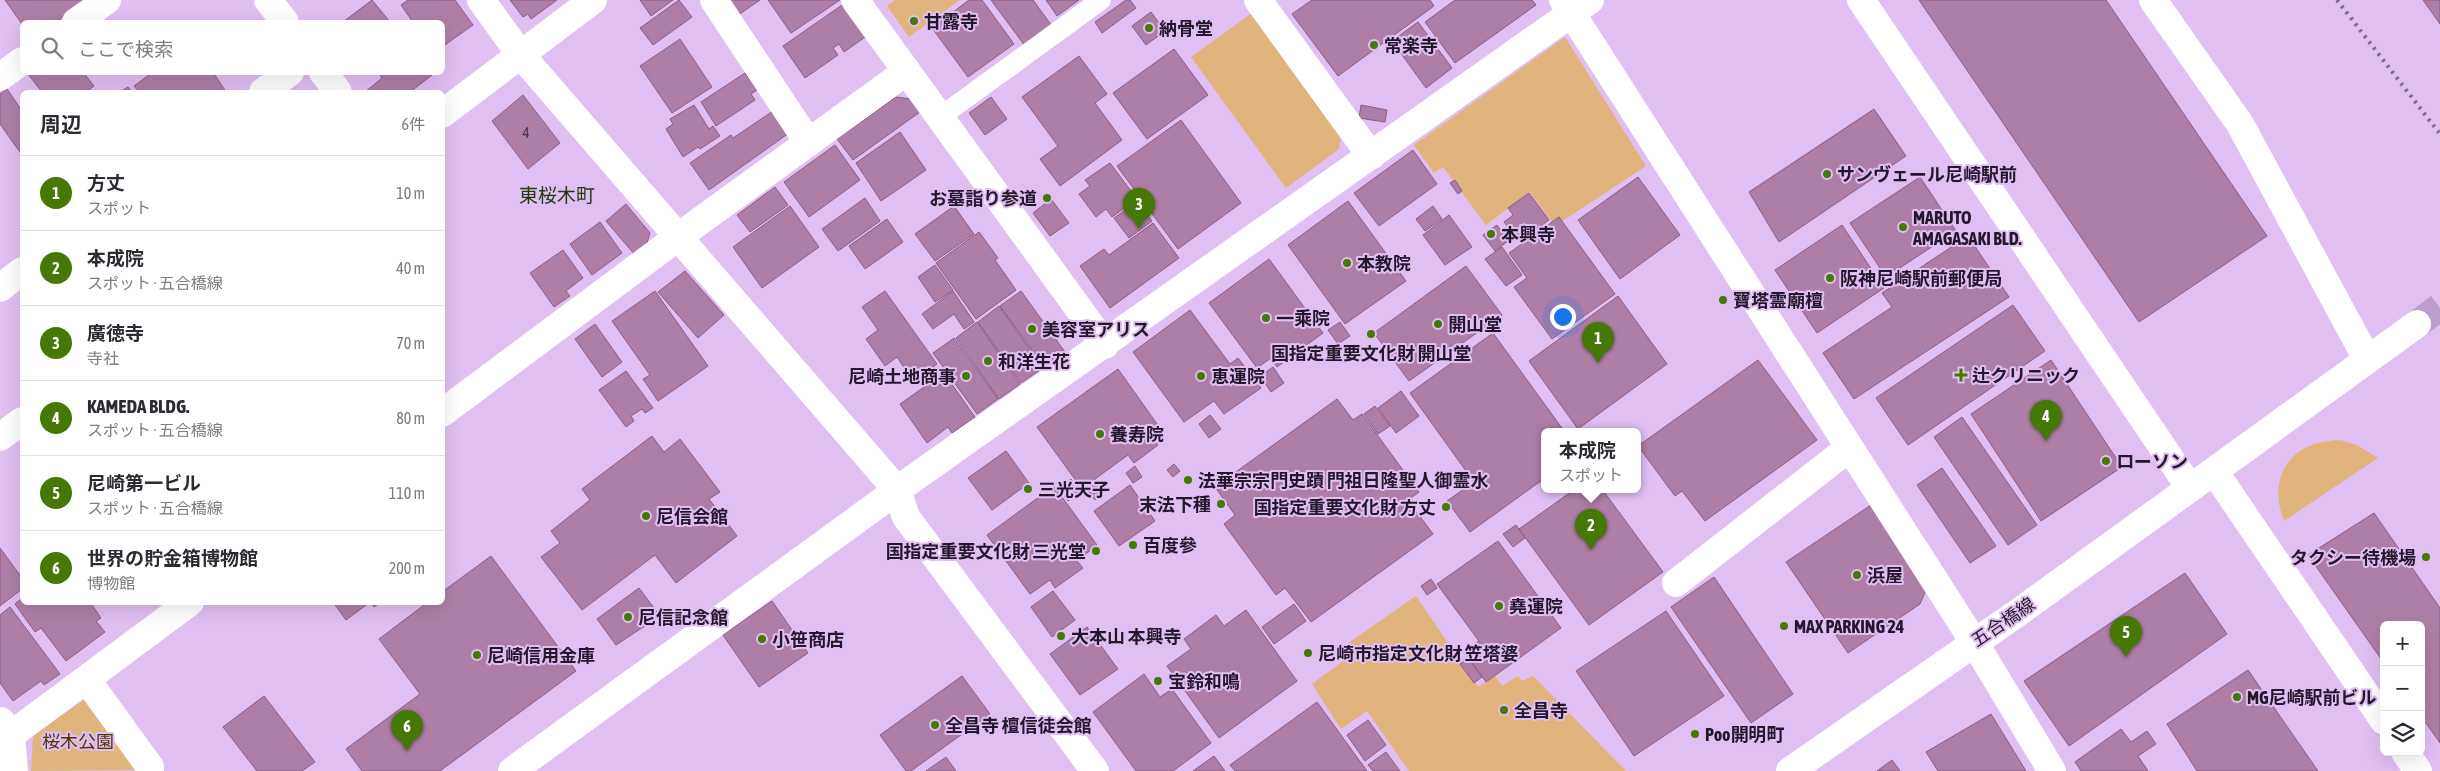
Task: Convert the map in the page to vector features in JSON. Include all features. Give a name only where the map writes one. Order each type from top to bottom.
[{"type":"street","points":[[79,20],[107,0]]},
{"type":"street","points":[[268,0],[283,20]]},
{"type":"street","points":[[481,0],[520,54],[898,490],[906,516],[1095,771]]},
{"type":"street","points":[[445,112],[593,0]]},
{"type":"street","points":[[714,0],[808,142]]},
{"type":"street","points":[[855,0],[1105,345]]},
{"type":"street","points":[[1258,0],[1370,156]]},
{"type":"street","points":[[1861,0],[2190,488]]},
{"type":"street","points":[[2153,0],[2240,124],[2367,359]]},
{"type":"street","points":[[512,771],[898,490],[1370,156],[1574,4],[1849,448],[1974,642],[2052,771]]},
{"type":"street","points":[[0,77],[20,62]]},
{"type":"street","points":[[445,411],[678,237],[907,71]]},
{"type":"street","points":[[266,90],[286,75]]},
{"type":"street","points":[[325,75],[336,90]]},
{"type":"street","points":[[0,288],[20,273]]},
{"type":"street","name":"五合橋線","points":[[1790,771],[2027,606],[2417,324]]},
{"type":"street","points":[[0,437],[20,422]]},
{"type":"street","points":[[1676,583],[1849,448]]},
{"type":"street","points":[[2214,471],[2380,715]]},
{"type":"street","points":[[14,771],[6,728],[87,680],[186,605]]},
{"type":"street","points":[[87,680],[150,767],[150,771]]},
{"type":"street","points":[[2408,756],[2418,771]]},
{"type":"lane","points":[[940,117],[1101,0]]},
{"type":"green space","name":"甘露寺","points":[[895,0],[960,0],[909,37],[887,6]]},
{"type":"green space","points":[[1252,13],[1341,136],[1339,149],[1286,188],[1191,57]]},
{"type":"green space","points":[[1565,37],[1646,166],[1555,226],[1530,192],[1486,225],[1443,167],[1434,173],[1414,145]]},
{"type":"green space","points":[[2340,440],[2357,445],[2378,458],[2284,521],[2278,497],[2282,474],[2287,464],[2304,448],[2320,442]]},
{"type":"green space","name":"全昌寺","points":[[1416,596],[1478,687],[1495,676],[1502,686],[1518,676],[1522,681],[1533,676],[1626,771],[1409,771],[1367,711],[1341,729],[1312,684],[1350,656],[1344,646]]},
{"type":"green space","name":"桜木公園","points":[[84,700],[136,770],[31,771],[33,735]]},
{"type":"building","points":[[5,0],[86,0],[59,20],[20,21]]},
{"type":"building","points":[[372,0],[388,20],[346,20]]},
{"type":"building","points":[[408,0],[455,0],[473,25],[445,45],[445,20],[412,20],[401,5]]},
{"type":"building","points":[[510,0],[557,0],[531,19],[528,14],[523,17]]},
{"type":"building","points":[[640,0],[673,0],[651,16]]},
{"type":"building","points":[[679,0],[692,17],[653,45],[640,28]]},
{"type":"building","points":[[726,0],[760,0],[737,16]]},
{"type":"building","points":[[768,0],[840,0],[791,33]]},
{"type":"building","points":[[969,0],[982,0],[1014,44],[968,77],[932,28]]},
{"type":"building","points":[[991,0],[1033,0],[1052,26],[1025,46]]},
{"type":"building","points":[[1046,0],[1079,0],[1057,16]]},
{"type":"building","points":[[1126,0],[1130,0],[1136,8],[1102,33],[1095,22]]},
{"type":"building","points":[[1312,0],[1430,0],[1434,6],[1338,76],[1292,14]]},
{"type":"building","points":[[1455,0],[1532,0],[1536,5],[1455,63],[1425,22]]},
{"type":"building","points":[[1919,0],[2106,0],[2267,236],[2139,322]]},
{"type":"building","points":[[2423,0],[2440,0],[2440,24]]},
{"type":"building","points":[[845,3],[868,35],[844,52],[839,44],[833,48],[838,55],[805,78],[783,46]]},
{"type":"building","name":"納骨堂","points":[[1151,12],[1165,31],[1146,45],[1132,26]]},
{"type":"building","points":[[1418,22],[1452,68],[1426,88],[1392,41]]},
{"type":"building","points":[[680,39],[712,87],[672,113],[640,66]]},
{"type":"building","points":[[1174,49],[1208,95],[1147,139],[1113,93]]},
{"type":"building","points":[[1079,56],[1107,94],[1095,103],[1122,140],[1060,186],[1040,159],[1058,146],[1022,97]]},
{"type":"building","points":[[745,73],[757,90],[751,94],[755,100],[716,126],[701,102]]},
{"type":"building","points":[[29,75],[85,75],[94,86],[89,90],[40,90]]},
{"type":"building","points":[[149,75],[215,75],[225,90],[137,90],[134,86]]},
{"type":"building","points":[[380,75],[432,75],[413,90],[367,90],[382,78]]},
{"type":"building","points":[[7,89],[20,108],[20,152],[0,124],[0,94]]},
{"type":"building","points":[[523,95],[560,143],[528,169],[492,121]]},
{"type":"building","points":[[896,97],[911,99],[920,112],[853,160],[837,139]]},
{"type":"building","points":[[991,97],[1007,119],[985,135],[969,113]]},
{"type":"building","points":[[694,105],[709,129],[713,126],[720,136],[683,157],[666,129],[673,124],[670,119]]},
{"type":"building","points":[[1361,105],[1387,110],[1385,122],[1359,118]]},
{"type":"building","name":"サンヴェール尼崎駅前","points":[[1874,109],[1906,156],[1779,242],[1749,192]]},
{"type":"building","points":[[773,111],[789,133],[709,190],[690,163],[731,135],[733,138]]},
{"type":"building","points":[[1181,120],[1241,203],[1178,249],[1117,166]]},
{"type":"building","points":[[900,132],[926,170],[881,201],[856,163]]},
{"type":"building","points":[[835,145],[860,180],[809,217],[784,182]]},
{"type":"building","points":[[1413,150],[1437,184],[1379,226],[1354,193]]},
{"type":"building","points":[[1110,163],[1137,199],[1112,217],[1106,209],[1096,217],[1079,194],[1090,186],[1085,180]]},
{"type":"building","points":[[1638,177],[1680,235],[1620,279],[1578,220]]},
{"type":"building","name":"MARUTO AMAGASAKI BLD.","points":[[1920,177],[1956,231],[1886,277],[1850,223]]},
{"type":"building","points":[[1455,180],[1462,191],[1458,194],[1450,183]]},
{"type":"building","points":[[775,187],[788,205],[750,232],[737,215]]},
{"type":"building","points":[[1529,193],[1549,220],[1528,235],[1524,231],[1516,237],[1504,222],[1513,215],[1508,208]]},
{"type":"building","points":[[865,198],[880,221],[838,251],[822,229]]},
{"type":"building","points":[[1051,199],[1069,223],[1050,236],[1033,213]]},
{"type":"building","name":"本教院","points":[[1348,201],[1406,281],[1345,324],[1288,245]]},
{"type":"building","points":[[1137,202],[1152,221],[1129,238],[1114,218]]},
{"type":"building","points":[[626,204],[650,233],[646,246],[635,255],[606,221]]},
{"type":"building","points":[[790,206],[819,247],[762,288],[733,247]]},
{"type":"building","points":[[954,206],[974,234],[935,261],[915,234]]},
{"type":"building","points":[[1433,206],[1442,219],[1425,231],[1416,219]]},
{"type":"building","points":[[1449,215],[1472,247],[1445,265],[1423,235]]},
{"type":"building","points":[[1559,217],[1615,294],[1552,339],[1514,287],[1527,278],[1509,253]]},
{"type":"building","points":[[887,219],[903,242],[865,269],[849,246]]},
{"type":"building","points":[[600,222],[622,253],[592,275],[570,244]]},
{"type":"building","points":[[1153,223],[1179,258],[1110,308],[1080,266],[1104,249],[1109,255]]},
{"type":"building","points":[[1497,225],[1508,241],[1495,251],[1483,235]]},
{"type":"building","points":[[1842,225],[1884,288],[1817,333],[1775,270]]},
{"type":"building","points":[[979,232],[998,258],[995,260],[1016,290],[976,319],[936,263]]},
{"type":"building","points":[[1968,236],[2009,297],[1854,399],[1823,353],[1892,307],[1882,293]]},
{"type":"building","points":[[1502,247],[1522,275],[1506,286],[1485,259]]},
{"type":"building","points":[[563,250],[583,278],[566,291],[570,296],[554,307],[530,273]]},
{"type":"building","name":"一乘院","points":[[1269,259],[1323,333],[1277,367],[1271,358],[1257,368],[1209,303]]},
{"type":"building","points":[[935,265],[953,290],[935,302],[918,277]]},
{"type":"building","name":"開山堂","points":[[1466,266],[1502,315],[1409,381],[1374,333]]},
{"type":"building","points":[[685,271],[724,315],[698,338],[658,292]]},
{"type":"building","points":[[655,291],[708,366],[658,401],[643,379],[650,375],[612,321]]},
{"type":"building","points":[[885,291],[937,364],[913,381],[897,357],[885,366],[866,339],[878,330],[862,307]]},
{"type":"building","points":[[953,291],[974,322],[964,329],[954,314],[933,329],[922,314]]},
{"type":"building","name":"美容室アリス","points":[[1021,291],[1065,352],[1044,367],[1000,306]]},
{"type":"building","points":[[1618,296],[1667,364],[1577,428],[1529,361]]},
{"type":"building","name":"辻クリニック","points":[[2013,305],[2045,351],[1908,445],[1876,398]]},
{"type":"building","points":[[999,306],[1043,368],[1021,383],[978,322]]},
{"type":"building","name":"恵運院","points":[[1190,310],[1230,364],[1238,358],[1261,388],[1224,414],[1214,401],[1184,422],[1133,352]]},
{"type":"building","name":"和洋生花","points":[[977,322],[1020,384],[999,399],[956,338]]},
{"type":"building","points":[[1340,322],[1350,336],[1338,344],[1328,330]]},
{"type":"building","points":[[595,324],[622,362],[602,377],[575,339]]},
{"type":"building","points":[[1493,333],[1562,428],[1541,428],[1541,481],[1470,532],[1447,501],[1474,482],[1410,393]]},
{"type":"building","name":"尼崎土地商事","points":[[954,338],[998,399],[977,414],[933,353]]},
{"type":"building","points":[[1758,360],[1817,440],[1705,521],[1682,491],[1675,496],[1641,450],[1641,444]]},
{"type":"building","points":[[2051,360],[2122,467],[2041,521],[1971,414]]},
{"type":"building","points":[[1273,367],[1284,383],[1271,392],[1260,376]]},
{"type":"building","name":"養寿院","points":[[1118,369],[1162,431],[1152,438],[1158,445],[1134,463],[1128,455],[1095,479],[1104,493],[1095,500],[1085,486],[1082,489],[1037,427]]},
{"type":"building","points":[[626,371],[653,408],[645,413],[642,409],[631,416],[634,421],[626,427],[599,390]]},
{"type":"building","points":[[944,373],[975,417],[952,433],[948,427],[927,443],[900,404]]},
{"type":"building","points":[[1401,391],[1419,416],[1396,433],[1378,408]]},
{"type":"building","points":[[1337,399],[1353,420],[1362,414],[1419,492],[1408,500],[1433,534],[1311,622],[1285,588],[1276,595],[1224,524],[1235,515],[1215,487]]},
{"type":"building","points":[[1375,406],[1390,426],[1378,434],[1364,414]]},
{"type":"building","points":[[1210,415],[1221,429],[1209,438],[1199,424]]},
{"type":"building","points":[[1962,417],[2037,525],[2008,545],[1934,437]]},
{"type":"building","name":"尼信会館","points":[[652,436],[664,452],[680,439],[720,492],[709,499],[737,536],[676,583],[655,555],[582,610],[541,557],[560,543],[551,531],[590,500],[582,489]]},
{"type":"building","points":[[1006,451],[1029,483],[992,510],[968,478]]},
{"type":"building","points":[[1174,464],[1180,471],[1173,477],[1167,470]]},
{"type":"building","points":[[1135,466],[1142,477],[1133,483],[1126,473]]},
{"type":"building","points":[[1942,468],[1996,546],[1970,563],[1917,485]]},
{"type":"building","points":[[1071,479],[1080,492],[1068,501],[1058,488]]},
{"type":"building","points":[[1130,485],[1155,521],[1119,546],[1094,511]]},
{"type":"building","points":[[1054,486],[1097,545],[1077,561],[1083,568],[1055,588],[1050,580],[1030,594],[987,535]]},
{"type":"building","points":[[1569,493],[1605,493],[1663,572],[1589,625],[1519,529]]},
{"type":"building","name":"浜屋","points":[[1871,505],[1927,588],[1920,604],[1848,653],[1786,562]]},
{"type":"building","points":[[2374,513],[2440,608],[2440,743],[2425,722],[2425,621],[2380,621],[2380,657],[2308,555]]},
{"type":"building","points":[[1516,525],[1525,538],[1513,547],[1503,534]]},
{"type":"building","name":"堯運院","points":[[1498,541],[1561,628],[1486,682],[1464,652],[1479,641],[1437,584]]},
{"type":"building","points":[[0,548],[20,575],[20,591],[0,606]]},
{"type":"building","name":"尼崎信用金庫","points":[[491,556],[576,671],[440,771],[362,771],[346,749],[420,694],[379,639],[424,605],[445,605],[445,590]]},
{"type":"building","points":[[2185,573],[2227,634],[2069,746],[2024,681]]},
{"type":"building","points":[[1714,577],[1793,694],[1751,723],[1671,607]]},
{"type":"building","points":[[1431,579],[1437,588],[1427,595],[1421,586]]},
{"type":"building","name":"尼信記念館","points":[[639,588],[660,616],[616,645],[597,619]]},
{"type":"building","points":[[1053,591],[1075,620],[1052,637],[1031,607]]},
{"type":"building","points":[[20,600],[20,605],[92,605],[101,618],[96,621],[105,632],[66,661],[41,628],[35,632],[15,604]]},
{"type":"building","points":[[772,601],[808,653],[759,687],[723,635]]},
{"type":"building","points":[[1294,604],[1306,621],[1274,644],[1262,627]]},
{"type":"building","points":[[335,605],[366,605],[346,620]]},
{"type":"building","points":[[10,607],[60,674],[44,685],[41,681],[13,701],[0,683],[0,615]]},
{"type":"building","points":[[1246,610],[1297,681],[1219,738],[1167,666],[1191,649],[1184,639],[1216,615],[1224,626]]},
{"type":"building","points":[[1666,611],[1724,696],[1634,756],[1576,671]]},
{"type":"building","points":[[1087,627],[1118,669],[1080,695],[1050,654]]},
{"type":"building","points":[[1468,658],[1482,677],[1474,683],[1460,664]]},
{"type":"building","name":"MG尼崎駅前ビル","points":[[2248,670],[2318,771],[2197,771],[2167,724]]},
{"type":"building","points":[[1144,674],[1160,697],[1172,689],[1211,743],[1173,771],[1136,771],[1093,712]]},
{"type":"building","name":"全昌寺 檀信徒会館","points":[[962,676],[990,714],[911,771],[906,771],[880,735]]},
{"type":"building","points":[[264,696],[315,762],[302,771],[257,771],[223,727]]},
{"type":"building","points":[[1317,702],[1367,771],[1235,771],[1230,765]]},
{"type":"building","points":[[1991,714],[2026,771],[1938,771],[1926,752]]},
{"type":"building","points":[[1368,720],[1386,745],[1365,761],[1347,735]]},
{"type":"building","points":[[2121,729],[2131,742],[2147,731],[2156,744],[2138,756],[2148,771],[2081,771],[2075,762]]},
{"type":"building","points":[[1386,752],[1400,771],[1373,771],[1368,765]]},
{"type":"building","points":[[1214,756],[1225,771],[1193,771]]},
{"type":"building","points":[[946,757],[956,771],[926,771]]},
{"type":"building","points":[[1892,760],[1900,771],[1877,771]]},
{"type":"tunnel","points":[[2417,324],[2440,307]]},
{"type":"railway","points":[[2337,0],[2440,134]]},
{"type":"place","name":"甘露寺","points":[[914,21]]},
{"type":"place","name":"納骨堂","points":[[1149,28]]},
{"type":"place","name":"常楽寺","points":[[1374,45]]},
{"type":"place","name":"サンヴェール尼崎駅前","points":[[1827,174]]},
{"type":"place","name":"お墓詣り参道","points":[[1047,198]]},
{"type":"place","name":"MARUTO AMAGASAKI BLD.","points":[[1903,227]]},
{"type":"place","name":"廣徳寺","points":[[1139,229]]},
{"type":"place","name":"本興寺","points":[[1491,234]]},
{"type":"place","name":"本教院","points":[[1347,263]]},
{"type":"place","name":"阪神尼崎駅前郵便局","points":[[1830,278]]},
{"type":"place","name":"寶塔霊廟檀","points":[[1723,300]]},
{"type":"place","name":"一乘院","points":[[1266,318]]},
{"type":"place","name":"開山堂","points":[[1438,324]]},
{"type":"place","name":"美容室アリス","points":[[1032,329]]},
{"type":"place","name":"国指定重要文化財 開山堂","points":[[1371,334]]},
{"type":"place","name":"和洋生花","points":[[988,361]]},
{"type":"place","name":"方丈","points":[[1598,363]]},
{"type":"place","name":"辻クリニック","points":[[1961,375]]},
{"type":"place","name":"尼崎土地商事","points":[[966,376]]},
{"type":"place","name":"恵運院","points":[[1201,376]]},
{"type":"place","name":"養寿院","points":[[1100,434]]},
{"type":"place","name":"KAMEDA BLDG.","points":[[2046,441]]},
{"type":"place","name":"ローソン","points":[[2106,461]]},
{"type":"place","name":"法華宗宗門史蹟 門祖日隆聖人御霊水","points":[[1188,480]]},
{"type":"place","name":"三光天子","points":[[1028,489]]},
{"type":"place","name":"末法下種","points":[[1221,504]]},
{"type":"place","name":"国指定重要文化財 方丈","points":[[1446,507]]},
{"type":"place","name":"尼信会館","points":[[646,516]]},
{"type":"place","name":"百度參","points":[[1133,545]]},
{"type":"place","name":"本成院","points":[[1591,550]]},
{"type":"place","name":"国指定重要文化財 三光堂","points":[[1096,551]]},
{"type":"place","name":"タクシー待機場","points":[[2426,557]]},
{"type":"place","name":"浜屋","points":[[1857,575]]},
{"type":"place","name":"堯運院","points":[[1499,606]]},
{"type":"place","name":"尼信記念館","points":[[628,617]]},
{"type":"place","name":"MAX PARKING 24","points":[[1784,626]]},
{"type":"place","name":"大本山 本興寺","points":[[1061,636]]},
{"type":"place","name":"小笹商店","points":[[762,639]]},
{"type":"place","name":"尼崎市指定文化財 笠塔婆","points":[[1308,653]]},
{"type":"place","name":"尼崎信用金庫","points":[[477,655]]},
{"type":"place","name":"尼崎第一ビル","points":[[2126,657]]},
{"type":"place","name":"宝鈴和鳴","points":[[1158,681]]},
{"type":"place","name":"MG尼崎駅前ビル","points":[[2237,697]]},
{"type":"place","name":"全昌寺","points":[[1504,710]]},
{"type":"place","name":"全昌寺 檀信徒会館","points":[[935,725]]},
{"type":"place","name":"Poo開明町","points":[[1695,734]]},
{"type":"place","name":"世界の貯金箱博物館","points":[[407,751]]},
{"type":"district","name":"東桜木町","points":[[557,195]]}]
